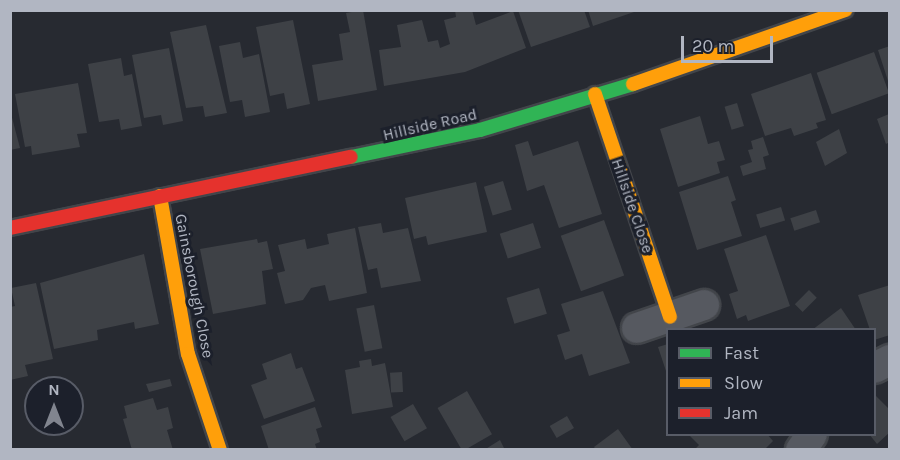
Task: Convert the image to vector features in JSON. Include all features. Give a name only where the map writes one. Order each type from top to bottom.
[{"type":"street","name":"Hillside Road","points":[[10,228],[480,130],[703,61],[845,10]]},
{"type":"street","name":"Hillside Close","points":[[595,94],[670,317]]},
{"type":"street","name":"Gainsborough Close","points":[[160,196],[188,354],[220,450]]},
{"type":"street","points":[[637,328],[704,305]]},
{"type":"street","points":[[876,367],[890,360]]},
{"type":"street","points":[[801,450],[811,436]]},
{"type":"building","points":[[363,10],[377,90],[318,101],[312,65],[343,60],[339,34],[350,32],[346,13]]},
{"type":"building","points":[[455,10],[472,10],[476,25],[513,11],[526,48],[465,72],[384,86],[379,50],[401,47],[397,25],[422,20],[428,42],[438,40],[440,48],[450,44],[444,20],[456,17]]},
{"type":"building","points":[[518,10],[584,10],[590,27],[531,47]]},
{"type":"building","points":[[588,10],[636,10],[637,11],[593,26]]},
{"type":"building","points":[[293,20],[310,104],[287,109],[284,93],[270,96],[256,27]]},
{"type":"building","points":[[206,25],[227,113],[205,117],[203,106],[186,108],[170,32]]},
{"type":"building","points":[[240,42],[243,58],[259,54],[270,112],[245,117],[242,100],[230,102],[219,46]]},
{"type":"building","points":[[890,46],[890,84],[889,84],[878,50]]},
{"type":"building","points":[[169,48],[183,121],[163,125],[161,115],[144,118],[132,55]]},
{"type":"building","points":[[874,52],[889,93],[832,114],[817,73]]},
{"type":"building","points":[[121,58],[124,76],[132,74],[142,126],[121,130],[119,119],[99,122],[88,64]]},
{"type":"building","points":[[811,73],[826,120],[816,123],[818,128],[794,136],[791,128],[765,136],[751,94]]},
{"type":"building","points":[[78,83],[87,133],[77,134],[80,147],[32,155],[31,146],[25,147],[15,94]]},
{"type":"building","points":[[737,103],[744,126],[732,130],[725,107]]},
{"type":"building","points":[[10,110],[20,148],[10,150]]},
{"type":"building","points":[[889,114],[890,142],[886,144],[877,119]]},
{"type":"building","points":[[700,116],[708,144],[719,141],[725,160],[717,162],[720,173],[678,187],[660,129]]},
{"type":"building","points":[[839,129],[847,153],[825,166],[816,142]]},
{"type":"building","points":[[763,137],[769,155],[763,157],[766,169],[743,176],[740,166],[752,162],[748,150],[753,149],[751,141]]},
{"type":"building","points":[[528,141],[533,156],[578,141],[602,214],[559,228],[544,185],[527,191],[515,145]]},
{"type":"building","points":[[728,176],[736,200],[731,202],[742,236],[697,250],[679,192]]},
{"type":"building","points":[[503,181],[512,210],[493,216],[484,187]]},
{"type":"building","points":[[476,182],[487,232],[428,245],[426,236],[414,239],[405,198]]},
{"type":"building","points":[[781,207],[785,220],[760,228],[756,215]]},
{"type":"building","points":[[816,210],[820,222],[794,231],[790,218]]},
{"type":"building","points":[[604,220],[624,275],[581,291],[561,236]]},
{"type":"building","points":[[381,223],[383,233],[408,228],[421,281],[381,288],[377,268],[368,270],[358,227]]},
{"type":"building","points":[[533,223],[541,248],[508,259],[500,234]]},
{"type":"building","points":[[355,228],[367,293],[329,301],[325,285],[311,288],[303,300],[285,304],[277,273],[285,271],[278,245],[305,239],[307,249],[329,244],[327,234]]},
{"type":"building","points":[[766,235],[790,306],[748,321],[746,315],[737,319],[729,294],[738,291],[724,249]]},
{"type":"building","points":[[257,239],[258,243],[267,241],[273,269],[262,271],[266,304],[213,314],[200,249]]},
{"type":"building","points":[[144,254],[159,324],[135,329],[134,322],[97,330],[98,340],[54,349],[40,283]]},
{"type":"building","points":[[36,283],[53,359],[25,365],[28,376],[10,380],[10,307],[15,306],[11,288]]},
{"type":"building","points":[[890,285],[890,335],[876,339],[876,328],[869,328],[858,295]]},
{"type":"building","points":[[539,288],[547,314],[514,324],[506,298]]},
{"type":"building","points":[[809,290],[817,298],[803,312],[795,304]]},
{"type":"building","points":[[603,291],[630,363],[589,376],[582,354],[565,360],[557,335],[570,331],[561,304]]},
{"type":"building","points":[[374,305],[382,348],[365,352],[356,308]]},
{"type":"building","points":[[841,308],[855,328],[815,328]]},
{"type":"building","points":[[666,345],[666,371],[658,347]]},
{"type":"building","points":[[291,353],[296,369],[302,367],[315,401],[264,419],[251,385],[267,379],[262,364]]},
{"type":"building","points":[[371,359],[372,366],[385,363],[393,407],[352,414],[345,370],[360,367],[359,361]]},
{"type":"building","points":[[402,372],[403,392],[391,393],[390,373]]},
{"type":"building","points":[[170,379],[172,386],[149,392],[146,384]]},
{"type":"building","points":[[467,391],[492,434],[462,450],[438,408]]},
{"type":"building","points":[[876,396],[890,410],[890,432],[877,444],[871,436],[876,436]]},
{"type":"building","points":[[153,398],[157,410],[168,407],[173,428],[167,430],[173,450],[132,450],[123,419],[127,418],[124,406]]},
{"type":"building","points":[[413,404],[427,428],[404,441],[390,417]]},
{"type":"building","points":[[315,407],[322,427],[316,429],[320,442],[315,444],[317,450],[269,450],[261,426]]},
{"type":"building","points":[[567,416],[574,428],[557,438],[550,426]]},
{"type":"building","points":[[618,429],[633,450],[596,450],[594,447]]},
{"type":"building","points":[[690,436],[769,436],[773,441],[764,450],[694,450],[699,445]]},
{"type":"building","points":[[500,440],[505,450],[484,450]]},
{"type":"traffic: fast","points":[[351,157],[480,130],[633,84]]},
{"type":"traffic: slow","points":[[633,84],[845,10]]},
{"type":"traffic: slow","points":[[595,94],[670,317]]},
{"type":"traffic: slow","points":[[160,196],[188,354],[220,450]]},
{"type":"traffic: jam","points":[[10,228],[351,157]]}]
